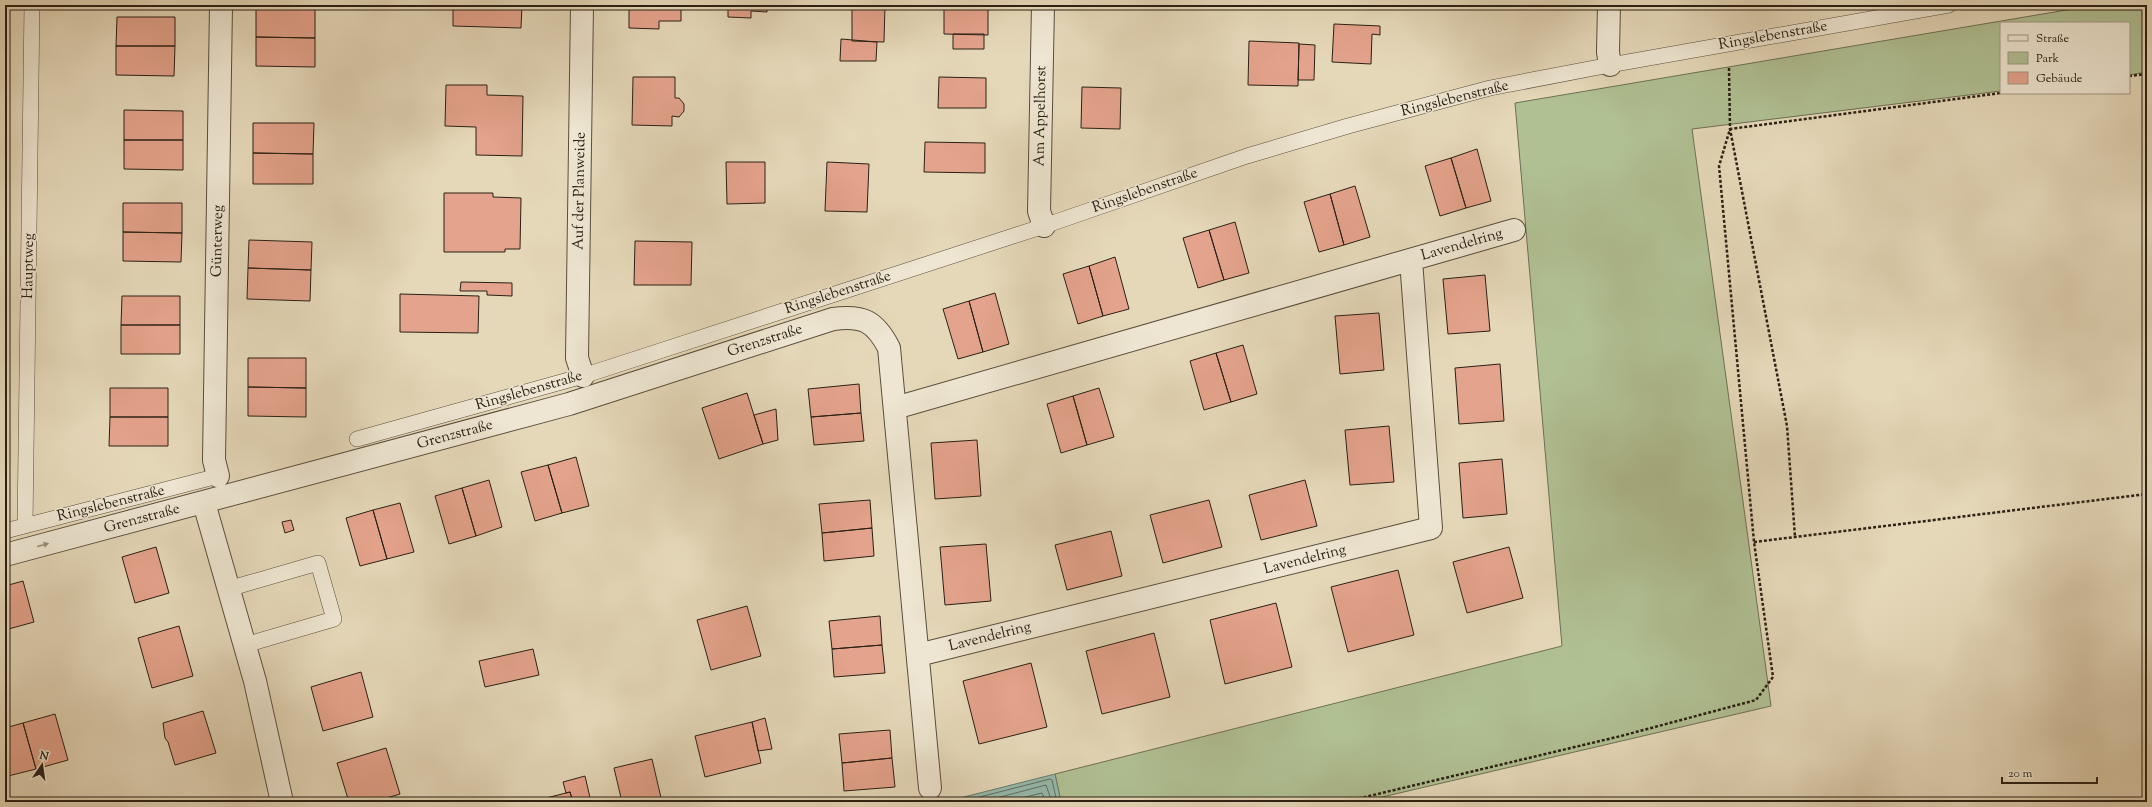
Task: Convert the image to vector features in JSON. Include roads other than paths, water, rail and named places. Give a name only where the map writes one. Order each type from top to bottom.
[{"type":"street","name":"Günterweg","points":[[218,476],[214,460],[221,5]]},
{"type":"street","name":"Auf der Planweide","points":[[582,5],[577,358],[583,376]]},
{"type":"street","name":"Am Appelhorst","points":[[1043,5],[1039,211],[1044,226]]},
{"type":"street","points":[[1609,5],[1608,52],[1610,65]]},
{"type":"street","name":"Lavendelring","points":[[895,408],[1514,230]]},
{"type":"street","name":"Lavendelring","points":[[918,655],[1431,528],[1411,260]]},
{"type":"street","name":"Grenzstraße","points":[[5,555],[204,503],[569,404],[834,319],[853,317],[871,324],[881,333],[889,348],[895,408]]},
{"type":"street","points":[[895,408],[930,788]]},
{"type":"street","points":[[204,503],[244,645],[282,802]]},
{"type":"lane","name":"Hauptweg","points":[[25,526],[32,5]]},
{"type":"lane","name":"Ringslebenstraße","points":[[357,439],[583,376],[1044,226],[1247,156],[1348,126],[1490,88],[1610,65],[1949,5]]},
{"type":"lane","name":"Ringslebenstraße","points":[[5,532],[218,476]]},
{"type":"lane","points":[[228,589],[318,563],[334,619],[244,645]]},
{"type":"water","points":[[1055,774],[1061,802],[944,802]]}]
